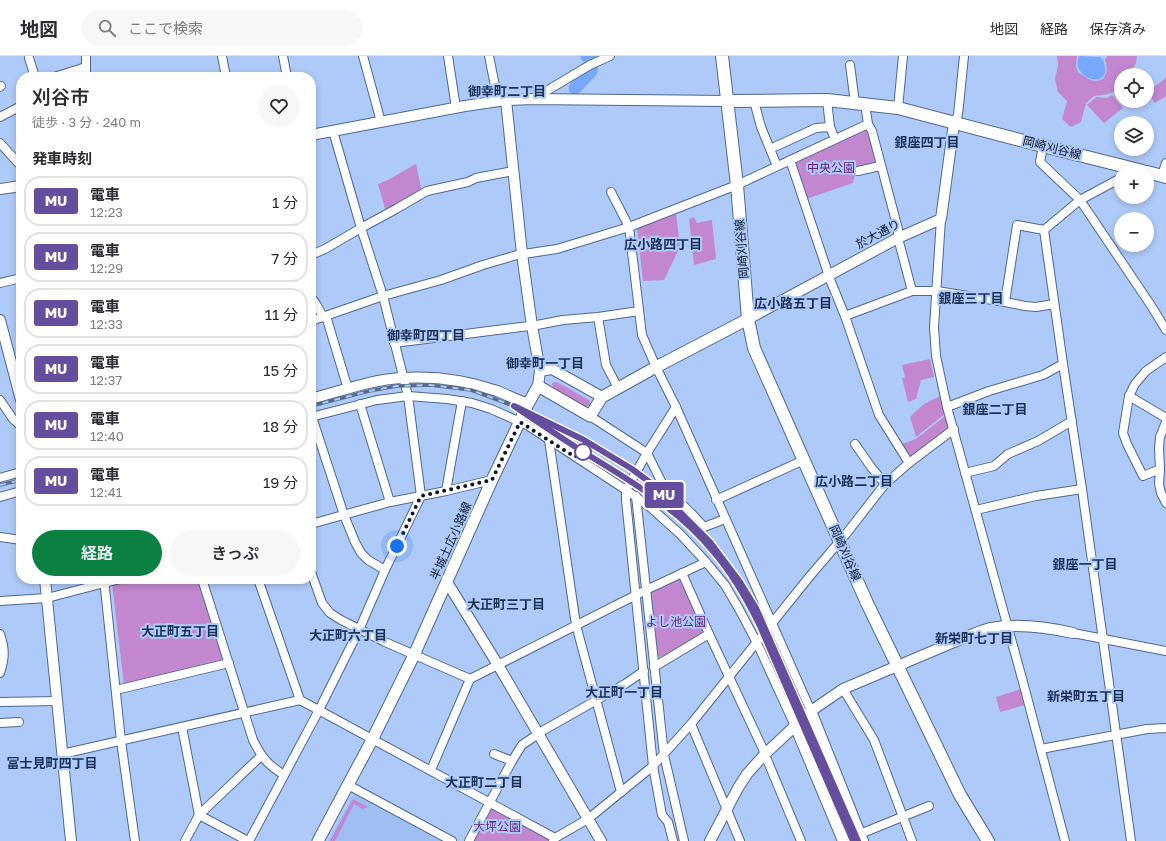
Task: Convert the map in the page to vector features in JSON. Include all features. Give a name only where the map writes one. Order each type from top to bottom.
[{"type":"main road","points":[[722,56],[727,101]]},
{"type":"main road","name":"岡崎刈谷線","points":[[988,841],[960,795],[867,603],[754,348],[748,319],[737,185],[727,101],[827,100],[898,108],[1114,164]]},
{"type":"main road","name":"岡崎刈谷線","points":[[1154,174],[1164,176]]},
{"type":"main road","points":[[538,386],[590,416],[602,397],[748,319]]},
{"type":"main road","name":"半城土広小路線","points":[[318,841],[372,740],[414,655],[492,480],[538,386]]},
{"type":"street","points":[[86,56],[86,72]]},
{"type":"street","points":[[222,56],[225,72]]},
{"type":"street","points":[[283,56],[286,72]]},
{"type":"street","points":[[363,56],[381,122]]},
{"type":"street","points":[[448,56],[456,108]]},
{"type":"street","points":[[489,56],[502,101],[513,171],[522,254],[540,371],[538,386]]},
{"type":"street","points":[[532,99],[594,61],[610,56]]},
{"type":"street","points":[[898,108],[903,56]]},
{"type":"street","points":[[964,56],[958,115],[954,123],[941,219],[934,327],[936,356],[947,407],[1065,841]]},
{"type":"street","points":[[29,58],[33,72]]},
{"type":"street","points":[[850,65],[860,104],[872,131],[880,166],[898,229],[898,238],[912,291]]},
{"type":"street","points":[[70,72],[86,67]]},
{"type":"street","points":[[316,134],[502,101],[532,99],[727,101]]},
{"type":"street","points":[[827,100],[830,127],[835,139]]},
{"type":"street","points":[[754,101],[761,127],[777,166]]},
{"type":"street","points":[[0,117],[16,109]]},
{"type":"street","points":[[316,318],[383,296],[441,280],[517,255],[557,249],[629,227],[737,185],[868,124]]},
{"type":"street","points":[[770,149],[816,128],[830,127]]},
{"type":"street","points":[[199,814],[249,841],[319,710],[359,630],[385,570],[421,496],[408,396],[383,296],[361,228],[333,131]]},
{"type":"street","points":[[0,143],[16,161]]},
{"type":"street","points":[[1043,146],[1040,162],[1080,200],[1166,330]]},
{"type":"street","points":[[790,160],[829,276],[845,316],[879,415],[909,463]]},
{"type":"street","points":[[1164,176],[1166,163]]},
{"type":"street","points":[[858,171],[880,166]]},
{"type":"street","points":[[316,253],[325,250],[361,228],[396,210],[426,191],[468,182],[476,178],[513,171]]},
{"type":"street","points":[[1044,230],[1080,200],[1114,182]]},
{"type":"street","points":[[0,189],[16,187]]},
{"type":"street","points":[[611,192],[629,227],[642,335],[676,407],[811,711],[862,837],[929,806]]},
{"type":"street","name":"於大通り","points":[[748,319],[898,238],[941,219]]},
{"type":"street","points":[[1005,302],[1017,225],[1044,230]]},
{"type":"street","points":[[1044,230],[1132,841]]},
{"type":"street","points":[[0,283],[16,279]]},
{"type":"street","points":[[845,316],[912,291],[937,291],[976,296],[1036,307],[1054,304]]},
{"type":"street","points":[[316,304],[324,316],[348,389]]},
{"type":"street","points":[[394,343],[639,311]]},
{"type":"street","points":[[598,317],[606,366],[618,388]]},
{"type":"street","points":[[0,320],[16,370]]},
{"type":"street","points":[[1160,469],[1143,476],[1123,433],[1129,396],[1135,384],[1146,371],[1166,358]]},
{"type":"street","points":[[947,407],[989,391],[1044,375],[1063,364]]},
{"type":"street","points":[[540,371],[552,370],[602,397]]},
{"type":"street","points":[[316,398],[373,382],[403,378],[456,381],[496,391],[528,404]]},
{"type":"street","points":[[316,416],[377,400],[408,396],[472,403],[491,409],[520,422],[650,506],[680,534],[706,562],[725,585],[739,609],[757,643],[795,726],[843,841]]},
{"type":"street","points":[[1129,396],[1166,418]]},
{"type":"street","points":[[0,400],[16,417]]},
{"type":"street","points":[[446,491],[462,401]]},
{"type":"street","points":[[360,404],[390,502]]},
{"type":"street","points":[[673,841],[668,822],[662,815],[653,766],[626,490],[676,407]]},
{"type":"street","points":[[590,416],[647,453],[664,486],[704,527],[725,519]]},
{"type":"street","points":[[965,473],[994,466],[1008,454],[1038,441],[1072,421]]},
{"type":"street","points":[[1166,422],[1160,437],[1159,448],[1159,484],[1161,493],[1166,503]]},
{"type":"street","points":[[62,754],[300,700],[490,802],[554,839],[588,819],[653,766],[664,755],[691,724],[885,484],[909,463],[954,429]]},
{"type":"street","points":[[316,432],[344,515],[355,542],[361,553],[368,560],[385,570]]},
{"type":"street","points":[[549,440],[576,625],[621,792]]},
{"type":"street","points":[[855,444],[885,484]]},
{"type":"street","points":[[716,500],[804,460]]},
{"type":"street","points":[[0,478],[16,473]]},
{"type":"street","points":[[316,523],[390,502],[492,480]]},
{"type":"street","points":[[976,510],[1036,496],[1082,489]]},
{"type":"street","points":[[0,497],[16,492]]},
{"type":"street","points":[[636,496],[664,755],[684,841]]},
{"type":"street","points":[[0,537],[16,539]]},
{"type":"street","points":[[431,770],[470,679],[646,590],[706,562]]},
{"type":"street","points":[[682,573],[765,754],[801,841]]},
{"type":"street","points":[[447,582],[498,665],[601,841]]},
{"type":"street","points":[[45,584],[71,841]]},
{"type":"street","points":[[0,601],[46,598],[94,584]]},
{"type":"street","points":[[104,584],[121,741],[135,841]]},
{"type":"street","points":[[204,584],[254,740],[261,756],[273,768],[284,775]]},
{"type":"street","points":[[260,584],[300,700]]},
{"type":"street","points":[[315,584],[322,603],[330,613],[341,620],[359,630],[470,679]]},
{"type":"street","points":[[710,841],[747,774],[765,754],[811,711],[843,689],[973,634],[990,628],[1007,626],[1034,626],[1166,651]]},
{"type":"street","points":[[0,634],[3,645],[4,660],[0,673]]},
{"type":"street","points":[[654,666],[709,634]]},
{"type":"street","points":[[116,690],[229,663]]},
{"type":"street","points":[[469,841],[522,745],[538,733],[625,684],[644,671]]},
{"type":"street","points":[[843,689],[874,740],[912,841]]},
{"type":"street","points":[[0,702],[57,701]]},
{"type":"street","points":[[0,723],[19,722]]},
{"type":"street","points":[[691,724],[740,841]]},
{"type":"street","points":[[182,726],[199,814]]},
{"type":"street","points":[[1041,749],[1116,734],[1147,729],[1166,728]]},
{"type":"street","points":[[494,754],[512,761]]},
{"type":"street","points":[[185,841],[199,814],[261,756]]},
{"type":"street","points":[[348,786],[452,841]]},
{"type":"shaded area","points":[[1079,56],[1100,57],[1104,64],[1104,75],[1101,78],[1095,79],[1084,75],[1078,64]]},
{"type":"shaded area","points":[[355,792],[443,841],[328,841]]},
{"type":"green space","points":[[1057,56],[1077,56],[1076,66],[1078,72],[1090,80],[1096,81],[1103,79],[1107,70],[1105,60],[1107,56],[1137,56],[1136,63],[1133,68],[1114,68],[1114,92],[1109,94],[1094,96],[1086,103],[1081,122],[1071,127],[1062,119],[1067,101],[1058,92],[1055,79],[1058,65]]},
{"type":"green space","points":[[1166,78],[1166,96],[1155,103],[1154,102],[1154,87]]},
{"type":"green space","points":[[1112,95],[1114,97],[1114,108],[1123,108],[1104,123],[1087,105],[1096,97],[1107,98]]},
{"type":"green space","name":"中央公園","points":[[862,129],[868,131],[877,163],[856,170],[853,183],[806,199],[793,161]]},
{"type":"green space","points":[[416,164],[422,192],[386,212],[378,184]]},
{"type":"green space","points":[[676,213],[680,247],[664,280],[643,281],[637,227]]},
{"type":"green space","points":[[694,217],[697,223],[712,220],[716,259],[694,265],[689,219]]},
{"type":"green space","points":[[930,359],[934,377],[921,380],[916,399],[908,402],[902,378],[905,377],[902,365]]},
{"type":"green space","points":[[557,382],[589,400],[589,405],[586,407],[553,388],[552,384]]},
{"type":"green space","points":[[942,395],[946,413],[916,437],[910,417],[924,404]]},
{"type":"green space","points":[[945,416],[948,429],[908,459],[899,445],[916,439]]},
{"type":"green space","name":"よし池公園","points":[[678,579],[681,580],[703,629],[702,633],[661,657],[657,656],[651,592]]},
{"type":"green space","points":[[112,584],[199,584],[224,663],[124,685]]},
{"type":"green space","points":[[1021,689],[1025,705],[1000,712],[996,697]]},
{"type":"green space","points":[[353,799],[368,807],[363,809],[354,804],[335,841],[330,841]]},
{"type":"green space","name":"大坪公園","points":[[491,807],[550,840],[473,841]]},
{"type":"waterway","points":[[575,88],[591,71],[592,62],[587,56]]},
{"type":"railway","points":[[316,405],[369,391],[397,386],[430,385],[471,390],[514,406],[584,440],[632,469],[653,484],[710,542],[740,582],[756,608],[858,841]]},
{"type":"railway","points":[[541,424],[650,493],[674,513]]},
{"type":"railway","points":[[0,485],[16,481]]},
{"type":"train","name":"MU","points":[[853,841],[766,638],[749,604],[732,576],[712,550],[692,528],[650,493],[514,406],[584,440],[632,469],[652,484],[710,542],[740,582],[756,608],[858,841]]},
{"type":"district","name":"御幸町二丁目","points":[[507,91]]},
{"type":"district","name":"銀座四丁目","points":[[927,142]]},
{"type":"district","name":"広小路四丁目","points":[[663,244]]},
{"type":"district","name":"銀座三丁目","points":[[971,298]]},
{"type":"district","name":"広小路五丁目","points":[[793,303]]},
{"type":"district","name":"御幸町四丁目","points":[[426,335]]},
{"type":"district","name":"御幸町一丁目","points":[[545,363]]},
{"type":"district","name":"銀座二丁目","points":[[995,409]]},
{"type":"district","name":"広小路二丁目","points":[[854,481]]},
{"type":"district","name":"銀座一丁目","points":[[1085,564]]},
{"type":"district","name":"大正町三丁目","points":[[506,604]]},
{"type":"district","name":"大正町五丁目","points":[[180,631]]},
{"type":"district","name":"大正町六丁目","points":[[348,635]]},
{"type":"district","name":"新栄町七丁目","points":[[974,638]]},
{"type":"district","name":"大正町一丁目","points":[[624,692]]},
{"type":"district","name":"新栄町五丁目","points":[[1086,696]]},
{"type":"district","name":"富士見町四丁目","points":[[52,763]]},
{"type":"district","name":"大正町二丁目","points":[[484,782]]},
{"type":"route","points":[[397,546],[421,496],[492,480],[520,422],[527,425],[575,457],[583,452]]}]
